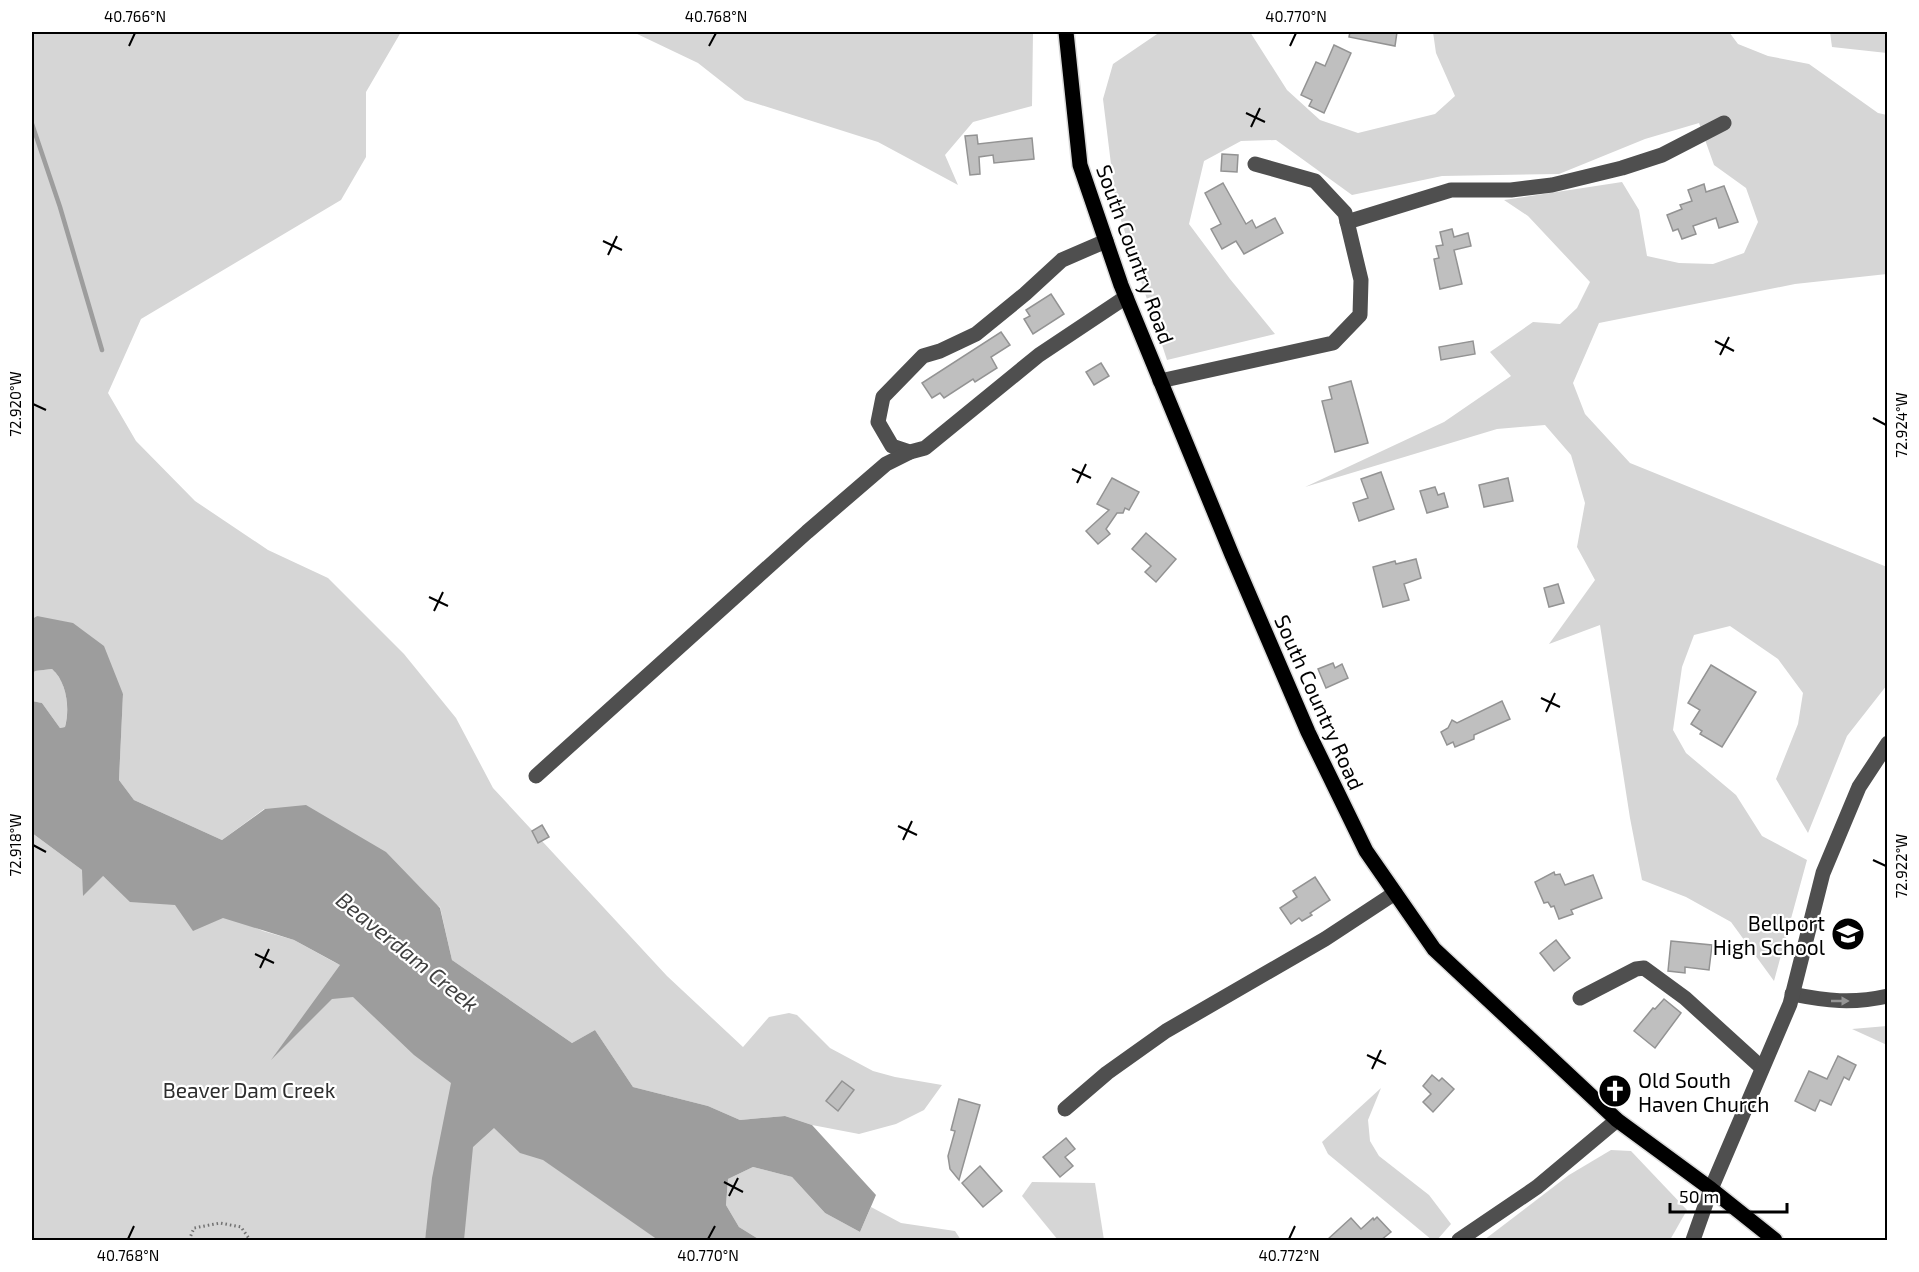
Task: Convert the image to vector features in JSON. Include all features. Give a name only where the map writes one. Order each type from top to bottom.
[{"type":"main road","name":"South Country Road","points":[[1066,32],[1080,165],[1126,297],[1308,732],[1366,851],[1434,949],[1617,1120],[1711,1189],[1775,1240]]},
{"type":"street","points":[[1347,222],[1451,190],[1511,190],[1542,187],[1622,168],[1662,155],[1724,123]]},
{"type":"street","points":[[1160,381],[1333,343],[1360,315],[1362,280],[1345,213],[1316,181],[1255,164]]},
{"type":"street","points":[[909,452],[892,446],[878,422],[883,397],[923,356],[940,351],[976,334],[1062,260],[1106,241]]},
{"type":"street","points":[[536,776],[807,532],[886,464],[909,452],[925,448],[1039,355],[1126,297]]},
{"type":"street","points":[[1693,1240],[1711,1189],[1792,994],[1823,873],[1859,787],[1887,743]]},
{"type":"street","points":[[1065,1109],[1107,1073],[1166,1031],[1325,939],[1395,894]]},
{"type":"street","points":[[1580,998],[1636,969],[1644,968],[1685,998],[1762,1068]]},
{"type":"street","points":[[1792,994],[1834,1002],[1872,1000],[1887,996]]},
{"type":"street","points":[[1459,1240],[1537,1186],[1617,1120]]},
{"type":"path","points":[[189,1240],[194,1228],[220,1223],[241,1227],[250,1240]]},
{"type":"green space","points":[[32,32],[401,32],[366,92],[366,157],[341,200],[141,319],[108,393],[136,441],[195,501],[268,550],[328,578],[404,654],[456,718],[493,788],[667,976],[743,1047],[769,1017],[789,1013],[797,1015],[830,1048],[873,1071],[942,1085],[924,1110],[896,1124],[859,1134],[812,1125],[785,1116],[740,1120],[708,1106],[633,1087],[595,1030],[572,1043],[452,960],[440,907],[264,809],[222,840],[134,800],[119,780],[123,694],[37,616],[32,619]]},
{"type":"green space","points":[[633,32],[1033,32],[1032,106],[973,122],[945,155],[958,185],[878,142],[745,100],[698,63]]},
{"type":"green space","points":[[1160,32],[1250,32],[1287,90],[1320,120],[1358,133],[1435,114],[1455,96],[1436,53],[1433,32],[1729,32],[1738,44],[1768,56],[1809,64],[1878,113],[1887,115],[1887,274],[1795,284],[1599,323],[1573,383],[1585,414],[1630,463],[1887,567],[1887,685],[1847,736],[1808,833],[1776,779],[1798,724],[1803,693],[1778,659],[1730,626],[1694,635],[1682,667],[1673,730],[1686,753],[1736,795],[1762,836],[1807,860],[1774,981],[1731,922],[1686,897],[1642,880],[1600,625],[1549,644],[1595,580],[1577,547],[1585,503],[1571,455],[1545,425],[1497,429],[1305,487],[1444,422],[1511,376],[1490,352],[1533,322],[1560,324],[1577,308],[1590,282],[1528,216],[1504,200],[1622,182],[1639,210],[1647,256],[1679,263],[1713,264],[1744,253],[1758,222],[1746,188],[1714,165],[1699,123],[1645,139],[1559,174],[1442,176],[1352,195],[1276,140],[1241,141],[1204,161],[1189,224],[1275,334],[1167,360],[1116,205],[1103,99],[1113,64]]},
{"type":"green space","points":[[1830,32],[1887,32],[1887,53],[1832,47]]},
{"type":"green space","points":[[52,669],[61,681],[66,696],[65,727],[60,728],[42,703],[32,701],[32,675],[35,671]]},
{"type":"green space","name":"Beaver Dam Creek","points":[[32,833],[82,870],[103,876],[130,901],[147,879],[263,931],[294,940],[378,982],[678,1240],[464,1240],[464,1233],[427,1226],[425,1240],[32,1240]]},
{"type":"green space","points":[[1887,1026],[1887,1045],[1852,1029]]},
{"type":"green space","points":[[1381,1088],[1368,1120],[1370,1141],[1379,1156],[1429,1195],[1451,1224],[1437,1240],[1432,1240],[1328,1154],[1322,1142]]},
{"type":"green space","points":[[1611,1150],[1631,1151],[1687,1210],[1670,1240],[1484,1240],[1569,1175]]},
{"type":"green space","points":[[753,1167],[792,1177],[825,1213],[860,1232],[871,1207],[901,1223],[955,1231],[961,1240],[760,1240],[739,1227],[726,1205],[728,1179]]},
{"type":"green space","points":[[1032,1182],[1095,1183],[1104,1240],[1058,1240],[1022,1196]]},
{"type":"water","name":"Beaverdam Creek","points":[[37,616],[73,623],[104,646],[123,694],[119,780],[134,800],[222,840],[265,809],[306,805],[386,852],[440,908],[452,960],[572,1043],[595,1030],[633,1087],[708,1106],[740,1120],[785,1116],[812,1125],[876,1195],[860,1232],[825,1213],[792,1177],[753,1167],[728,1179],[726,1205],[739,1227],[760,1240],[658,1240],[543,1160],[520,1153],[494,1128],[473,1147],[464,1240],[425,1240],[432,1178],[451,1083],[414,1055],[353,997],[332,999],[271,1060],[340,965],[294,940],[223,918],[193,931],[175,905],[130,902],[103,876],[83,896],[82,870],[32,833],[32,701],[42,703],[60,728],[65,727],[67,712],[64,688],[57,674],[52,669],[35,671],[32,675],[32,619]]},
{"type":"building","points":[[1350,32],[1397,32],[1395,46],[1349,37]]},
{"type":"building","points":[[1334,45],[1351,53],[1324,113],[1309,106],[1312,100],[1301,95],[1316,62],[1325,66]]},
{"type":"building","points":[[977,135],[978,144],[1032,138],[1034,159],[994,163],[993,155],[979,157],[980,174],[970,175],[965,136]]},
{"type":"building","points":[[1222,154],[1238,155],[1237,172],[1221,171]]},
{"type":"building","points":[[1223,183],[1246,224],[1252,220],[1256,228],[1275,218],[1283,233],[1244,254],[1236,241],[1222,249],[1211,229],[1221,224],[1205,193]]},
{"type":"building","points":[[1704,184],[1706,192],[1724,186],[1738,222],[1719,228],[1716,218],[1693,226],[1696,234],[1682,239],[1678,229],[1673,231],[1667,215],[1682,209],[1680,205],[1692,201],[1688,190]]},
{"type":"building","points":[[1452,229],[1454,237],[1468,233],[1471,246],[1454,250],[1462,284],[1440,289],[1434,259],[1439,258],[1436,246],[1443,245],[1440,232]]},
{"type":"building","points":[[1051,294],[1064,314],[1033,334],[1024,319],[1030,316],[1026,310]]},
{"type":"building","points":[[1001,332],[1010,345],[991,357],[997,368],[975,382],[973,379],[944,398],[940,393],[932,398],[922,383]]},
{"type":"building","points":[[1473,341],[1475,354],[1441,360],[1439,347]]},
{"type":"building","points":[[1101,363],[1109,376],[1094,385],[1086,372]]},
{"type":"building","points":[[1351,381],[1368,443],[1335,452],[1322,401],[1332,399],[1329,387]]},
{"type":"building","points":[[1381,472],[1394,509],[1359,521],[1353,503],[1368,498],[1361,479]]},
{"type":"building","points":[[1112,478],[1139,492],[1129,510],[1125,508],[1123,513],[1117,513],[1106,529],[1110,534],[1098,544],[1086,531],[1109,510],[1097,504]]},
{"type":"building","points":[[1508,478],[1513,501],[1484,507],[1479,485]]},
{"type":"building","points":[[1435,487],[1438,495],[1444,493],[1448,507],[1427,513],[1420,491]]},
{"type":"building","points":[[1146,533],[1176,559],[1156,582],[1145,572],[1151,566],[1132,549]]},
{"type":"building","points":[[1416,559],[1421,578],[1404,584],[1409,600],[1383,607],[1373,567],[1395,561],[1396,564]]},
{"type":"building","points":[[1558,584],[1564,603],[1549,607],[1544,588]]},
{"type":"building","points":[[1333,663],[1335,668],[1342,664],[1348,678],[1326,688],[1318,669]]},
{"type":"building","points":[[1711,665],[1756,692],[1722,747],[1700,734],[1702,731],[1691,724],[1700,710],[1688,703]]},
{"type":"building","points":[[1502,701],[1510,719],[1474,735],[1474,739],[1455,747],[1453,742],[1447,745],[1441,732],[1448,728],[1452,720],[1457,723]]},
{"type":"building","points":[[542,825],[549,837],[538,843],[532,831]]},
{"type":"building","points":[[1554,872],[1555,875],[1560,874],[1565,885],[1593,875],[1602,898],[1571,910],[1573,914],[1559,919],[1554,906],[1551,907],[1548,902],[1544,903],[1535,882]]},
{"type":"building","points":[[1315,877],[1330,900],[1310,913],[1312,915],[1302,921],[1299,918],[1291,924],[1280,908],[1297,897],[1293,891]]},
{"type":"building","points":[[1556,940],[1570,958],[1554,971],[1540,953]]},
{"type":"building","points":[[1671,941],[1712,945],[1709,970],[1685,967],[1685,973],[1668,971]]},
{"type":"building","points":[[1664,999],[1681,1013],[1655,1048],[1634,1031],[1653,1008],[1655,1009]]},
{"type":"building","points":[[1838,1056],[1856,1065],[1849,1080],[1844,1077],[1831,1105],[1820,1100],[1815,1111],[1795,1101],[1809,1071],[1827,1079]]},
{"type":"building","points":[[1432,1075],[1439,1081],[1442,1078],[1454,1089],[1433,1112],[1423,1102],[1431,1094],[1423,1086]]},
{"type":"building","points":[[842,1081],[854,1090],[838,1111],[826,1101]]},
{"type":"building","points":[[959,1099],[980,1105],[959,1180],[950,1169],[948,1156],[955,1131],[951,1130]]},
{"type":"building","points":[[1066,1138],[1075,1149],[1065,1157],[1073,1166],[1060,1177],[1043,1157]]},
{"type":"building","points":[[980,1166],[1002,1191],[983,1207],[962,1183]]},
{"type":"building","points":[[1377,1217],[1391,1232],[1381,1240],[1327,1240],[1351,1218],[1361,1229]]},
{"type":"waterway","points":[[32,124],[60,207],[102,350]]},
{"type":"place","name":"Bellport High School","points":[[1848,934]]},
{"type":"place","name":"Old South Haven Church","points":[[1615,1091]]}]
